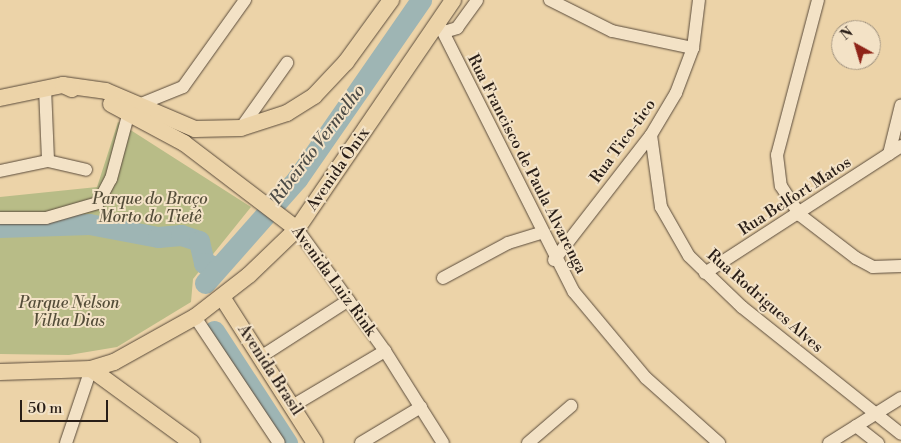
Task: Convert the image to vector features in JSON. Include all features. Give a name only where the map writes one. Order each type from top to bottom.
[{"type":"main road","points":[[0,98],[63,85],[106,90],[135,108],[195,129],[241,128],[287,113],[314,96],[346,62],[391,0]]},
{"type":"main road","name":"Avenida Ônix","points":[[91,369],[142,348],[195,317],[222,297],[297,229],[441,27],[453,0]]},
{"type":"main road","name":"Avenida Luiz Rink","points":[[135,108],[262,198],[297,229]]},
{"type":"main road","name":"Avenida Brasil","points":[[222,297],[294,406],[315,443]]},
{"type":"main road","points":[[0,372],[91,369],[192,443]]},
{"type":"street","points":[[0,218],[46,218],[98,203],[110,179],[135,108],[182,87],[245,0]]},
{"type":"street","points":[[441,27],[457,28],[477,0]]},
{"type":"street","points":[[550,0],[612,31],[693,48]]},
{"type":"street","name":"Rua Tico-tico","points":[[554,260],[651,135],[684,76],[693,48],[699,0]]},
{"type":"street","points":[[818,0],[778,155],[781,186],[800,215],[865,264],[901,266]]},
{"type":"street","name":"Rua Francisco de Paula Alvarenga","points":[[441,27],[554,260],[626,357],[719,443]]},
{"type":"street","points":[[241,128],[287,63]]},
{"type":"street","points":[[45,88],[48,161]]},
{"type":"street","points":[[889,154],[901,106]]},
{"type":"street","name":"Rua Rodrigues Alves","points":[[651,135],[656,184],[668,226],[705,273],[874,414],[901,434]]},
{"type":"street","name":"Rua Belfort Matos","points":[[705,273],[800,215],[901,146]]},
{"type":"street","points":[[0,171],[48,161],[86,170]]},
{"type":"street","name":"Avenida Luiz Rink","points":[[297,229],[384,351],[443,443]]},
{"type":"street","points":[[443,278],[508,243],[541,233]]},
{"type":"street","points":[[262,356],[349,300]]},
{"type":"street","points":[[195,317],[279,443]]},
{"type":"street","points":[[294,406],[384,351]]},
{"type":"street","points":[[66,443],[91,369]]},
{"type":"street","points":[[829,443],[901,398]]},
{"type":"street","points":[[528,443],[571,406]]},
{"type":"street","points":[[361,443],[421,407]]},
{"type":"street","points":[[856,426],[878,443]]},
{"type":"green space","name":"Parque do Braço Morto do Tietê","points":[[118,122],[251,207],[193,279],[191,302],[117,347],[69,355],[0,354],[0,197],[97,187]]},
{"type":"waterway","name":"Ribeirão Vermelho","points":[[205,283],[297,179],[421,0]]},
{"type":"waterway","points":[[0,227],[89,224],[158,237],[181,235],[199,241],[204,263],[216,267]]},
{"type":"waterway","name":"Ribeirão Vermelho","points":[[214,331],[287,443]]},
{"type":"park label","name":"Parque Nelson Vilha Dias","points":[[69,312]]}]
